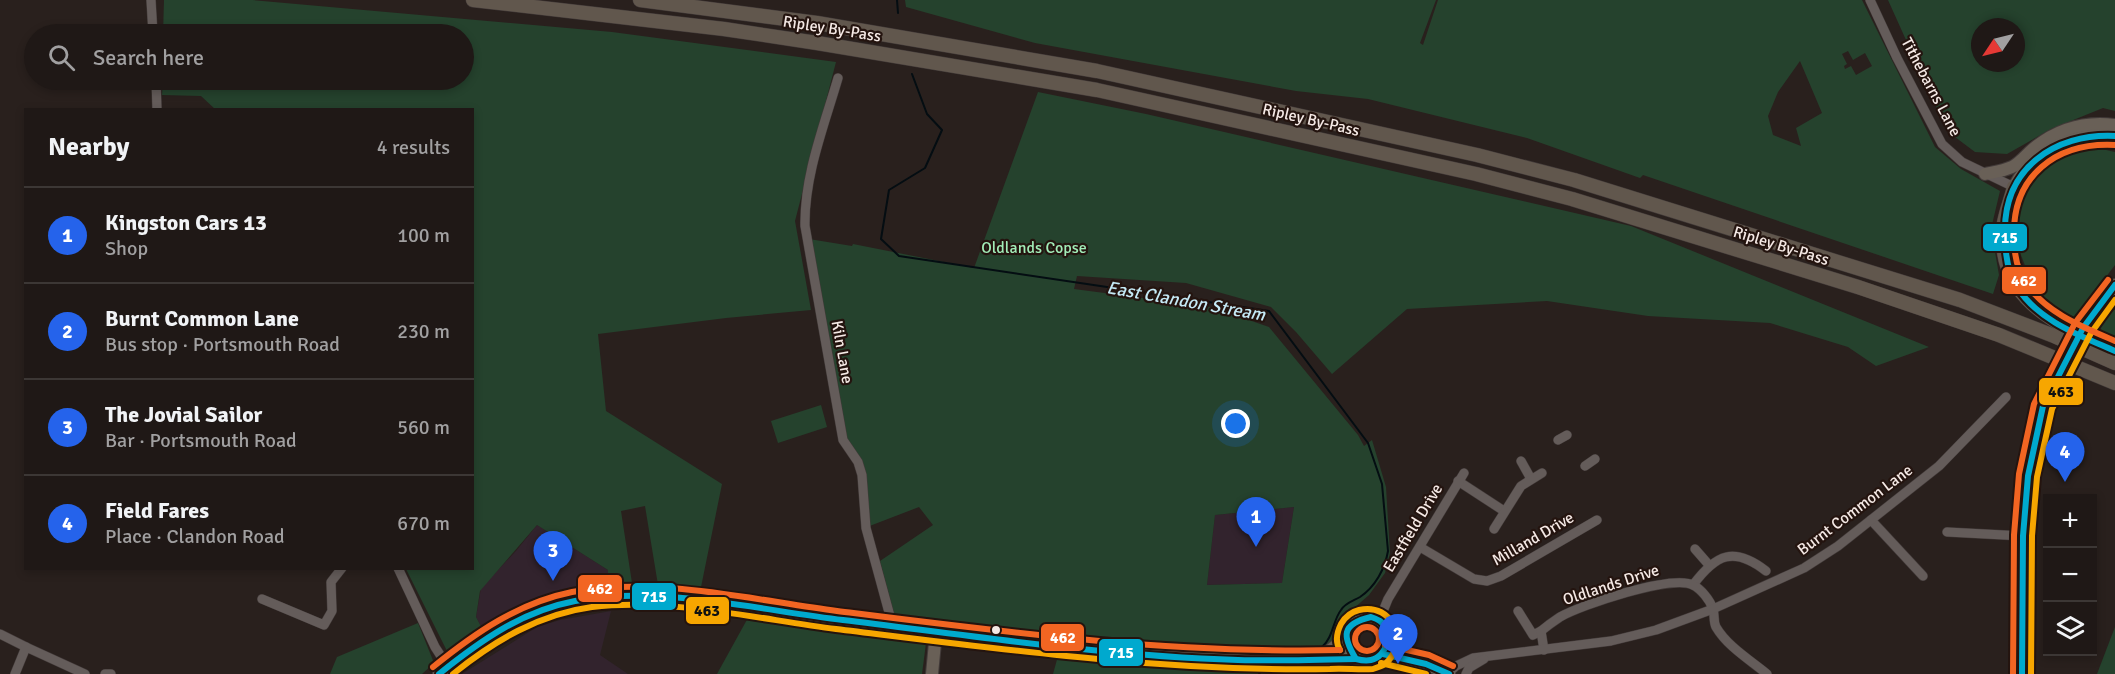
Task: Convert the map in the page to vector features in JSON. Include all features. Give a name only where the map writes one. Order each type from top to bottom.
[{"type":"highway","name":"Ripley By-Pass","points":[[473,0],[735,31],[888,54],[1097,90],[1476,174],[1572,199],[1858,287],[1999,335],[2115,383]]},
{"type":"highway","name":"Ripley By-Pass","points":[[640,0],[817,23],[1097,71],[1477,155],[1574,180],[1960,300],[2054,336],[2115,363]]},
{"type":"highway","points":[[2014,187],[2004,222],[2004,238],[2006,256],[2017,286],[2031,304],[2053,321],[2115,351]]},
{"type":"main road","points":[[1985,174],[2010,168],[2039,144],[2071,127],[2087,124],[2115,125]]},
{"type":"main road","points":[[2014,187],[2020,175],[2030,164],[2066,142],[2084,136],[2115,136]]},
{"type":"main road","points":[[2022,674],[2023,536],[2028,476],[2045,403],[2072,349],[2096,309],[2115,285]]},
{"type":"main road","points":[[443,670],[478,643],[515,620],[571,601],[603,597],[665,597],[892,627],[1113,651],[1279,661],[1356,659],[1369,662],[1383,654],[1389,642],[1388,636]]},
{"type":"main road","points":[[1356,659],[1348,650],[1346,638],[1349,628],[1360,619],[1374,620],[1388,636],[1426,664]]},
{"type":"main road","points":[[932,674],[936,632]]},
{"type":"main road","points":[[1316,660],[1346,638]]},
{"type":"main road","points":[[1383,654],[1426,664],[1448,674]]},
{"type":"street","points":[[151,0],[153,24]]},
{"type":"street","name":"Tithebarns Lane","points":[[1870,0],[1939,138],[1962,162],[2014,187]]},
{"type":"street","name":"Kiln Lane","points":[[838,78],[814,162],[804,210],[805,226],[843,440],[854,456],[862,475],[866,528],[892,627]]},
{"type":"street","points":[[156,90],[157,108]]},
{"type":"street","name":"Burnt Common Lane","points":[[1448,674],[1465,660],[1482,656],[1544,650],[1633,636],[1656,630],[1713,609],[1804,568],[1838,546],[1939,466],[2006,397]]},
{"type":"street","points":[[1558,440],[1567,435]]},
{"type":"street","points":[[1585,466],[1595,459]]},
{"type":"street","points":[[1521,461],[1531,478]]},
{"type":"street","points":[[1494,529],[1521,486],[1542,472]]},
{"type":"street","name":"Eastfield Drive","points":[[1374,620],[1461,477],[1504,511]]},
{"type":"street","name":"Milland Drive","points":[[1420,547],[1474,579],[1487,581],[1501,576],[1597,520]]},
{"type":"street","points":[[1871,520],[1923,576]]},
{"type":"street","points":[[1947,532],[2023,536]]},
{"type":"street","points":[[1695,549],[1709,565]]},
{"type":"street","points":[[1764,673],[1725,639],[1715,625],[1713,609],[1705,595],[1693,585],[1709,565],[1734,556],[1746,558],[1766,571]]},
{"type":"street","points":[[262,599],[324,625],[332,611],[331,582],[340,570]]},
{"type":"street","points":[[399,570],[435,647],[443,670]]},
{"type":"street","name":"Oldlands Drive","points":[[1541,630],[1561,617],[1585,606],[1631,592],[1673,582],[1693,585]]},
{"type":"street","points":[[1518,611],[1533,635],[1541,630],[1544,650]]},
{"type":"street","points":[[0,634],[85,674]]},
{"type":"street","points":[[15,674],[26,647]]},
{"type":"street","name":"Burnt Common Lane","points":[[1466,674],[1469,668],[1489,657]]},
{"type":"street","points":[[105,674],[111,674]]},
{"type":"shaded area","points":[[1294,507],[1282,583],[1207,585],[1215,515]]},
{"type":"shaded area","points":[[537,525],[608,570],[608,582],[558,595],[484,632],[476,617],[481,588]]},
{"type":"shaded area","points":[[611,611],[600,655],[628,674],[462,674],[537,627],[560,620]]},
{"type":"green space","points":[[164,0],[252,0],[612,32],[836,62],[795,221],[811,310],[598,334],[606,411],[722,484],[700,592],[658,585],[645,506],[621,511],[632,583],[608,582],[608,570],[537,525],[480,591],[476,617],[484,632],[448,653],[406,570],[474,570],[474,108],[214,108],[201,96],[162,95],[162,90],[474,90],[474,24],[163,24]]},
{"type":"green space","points":[[905,0],[1436,0],[1420,43],[1423,45],[1438,0],[1862,0],[1935,147],[1961,169],[2000,191],[1991,229],[1999,275],[1993,294],[1643,175],[1640,178],[1527,138],[1368,99],[1296,91],[1035,43],[906,7]],"holes":[[[1848,51],[1853,60],[1865,53],[1872,66],[1856,75],[1851,66],[1845,69],[1844,66],[1847,64],[1842,54]],[[1800,61],[1822,113],[1796,128],[1801,146],[1773,135],[1768,116],[1778,92]]]},
{"type":"green space","points":[[1888,0],[2115,0],[2115,111],[2103,108],[2051,129],[2007,154],[1975,152],[1947,131]]},
{"type":"green space","name":"Oldlands Copse","points":[[1038,92],[1146,114],[1631,226],[1929,347],[1876,366],[1848,347],[1770,323],[1648,316],[1547,301],[1407,309],[1332,374],[1271,307],[1186,283],[1077,276],[1074,289],[1211,307],[1269,327],[1358,435],[1364,446],[1372,440],[1386,487],[1390,553],[1385,573],[1369,595],[1345,616],[1328,648],[1214,649],[1094,643],[896,621],[880,561],[933,525],[919,507],[867,527],[865,488],[844,440],[809,239],[852,246],[853,244],[974,268]],"holes":[[[1294,507],[1282,583],[1207,585],[1215,515]]]},
{"type":"green space","points":[[2093,147],[2115,152],[2115,265],[2074,319],[2046,302],[2031,281],[2019,250],[2017,221],[2022,196],[2036,174],[2057,155]]},
{"type":"green space","points":[[2109,308],[2115,310],[2115,337],[2100,330]]},
{"type":"green space","points":[[821,405],[827,427],[778,443],[771,421]]},
{"type":"green space","points":[[749,616],[927,635],[922,674],[717,674]]},
{"type":"green space","points":[[418,623],[434,663],[422,674],[330,674],[337,657]]},
{"type":"green space","points":[[2115,627],[2115,674],[2097,674]]},
{"type":"green space","points":[[1058,656],[1157,665],[1287,666],[1322,670],[1331,674],[1053,674]]},
{"type":"waterway","name":"East Clandon Stream","points":[[897,0],[898,13]]},
{"type":"waterway","name":"East Clandon Stream","points":[[912,74],[927,114],[942,130],[925,168],[889,190],[881,239],[899,256],[1269,311],[1368,443],[1382,484],[1388,551],[1379,577],[1370,588],[1347,604],[1338,614],[1328,639],[1322,647],[1308,652],[1282,655]]},
{"type":"waterway","name":"East Clandon Stream","points":[[1259,674],[1267,664]]},
{"type":"transit line","name":"715","points":[[2115,136],[2072,141],[2036,160],[2023,174],[2013,191],[2007,211],[2005,234],[2006,255],[2011,275],[2026,299],[2036,309],[2061,326],[2115,351]]},
{"type":"transit line","name":"462","points":[[2115,145],[2074,150],[2042,167],[2030,180],[2021,196],[2015,215],[2014,237],[2018,268],[2035,295],[2067,319],[2115,341]]},
{"type":"transit line","name":"462","points":[[2013,674],[2014,535],[2019,474],[2034,404],[2075,323],[2108,280]]},
{"type":"transit line","name":"715","points":[[2022,674],[2023,536],[2028,476],[2043,406],[2083,328],[2115,285]]},
{"type":"transit line","name":"463","points":[[2031,674],[2032,536],[2037,477],[2052,409],[2091,333],[2115,300]]},
{"type":"transit line","name":"462","points":[[433,667],[481,631],[533,604],[572,592],[637,587],[704,591],[962,627],[1088,640],[1214,649],[1340,650]]},
{"type":"transit line","name":"715","points":[[439,674],[486,639],[537,612],[575,601],[640,596],[709,601],[811,616],[1089,650],[1238,660],[1356,659]]},
{"type":"transit line","name":"463","points":[[453,674],[501,640],[536,623],[572,611],[622,605],[683,607],[836,629],[1082,658],[1268,669],[1374,669],[1385,664],[1392,656],[1397,636],[1394,626],[1381,612],[1371,609],[1353,612],[1344,619],[1338,630],[1337,640],[1340,650]]},
{"type":"transit line","name":"715","points":[[1371,617],[1380,621],[1387,631],[1385,649],[1377,658],[1356,659],[1348,644],[1347,632],[1354,623],[1371,617]]},
{"type":"transit line","name":"462","points":[[1367,627],[1372,628],[1378,634],[1379,639],[1378,644],[1372,650],[1367,651],[1362,650],[1356,644],[1355,639],[1356,634],[1362,628],[1367,627]]},
{"type":"transit line","name":"462","points":[[1385,645],[1429,655],[1453,666]]},
{"type":"transit line","name":"715","points":[[1383,654],[1426,664],[1449,674]]},
{"type":"transit line","name":"463","points":[[1381,663],[1426,674]]},
{"type":"place","name":"Field Fares","points":[[2065,482]]},
{"type":"place","name":"Kingston Cars 13","points":[[1256,547]]},
{"type":"place","name":"The Jovial Sailor","points":[[553,581]]},
{"type":"place","name":"Burnt Common Lane","points":[[1398,664]]}]
